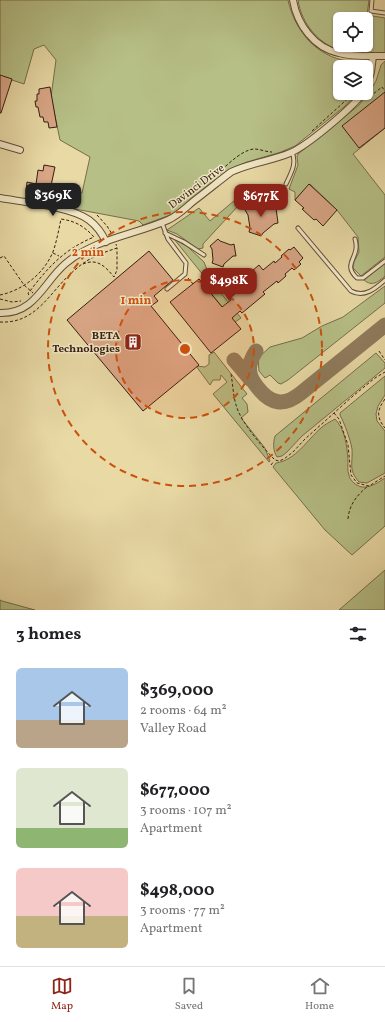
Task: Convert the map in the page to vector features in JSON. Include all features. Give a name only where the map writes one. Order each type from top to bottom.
[{"type":"street","points":[[293,0],[299,21],[319,44],[336,53],[350,56],[385,56]]},
{"type":"street","points":[[372,60],[373,56]]},
{"type":"street","name":"Davinci Drive","points":[[0,313],[8,313],[20,309],[30,303],[54,275],[69,261],[83,252],[106,242],[162,223],[180,213],[231,172],[292,152],[309,141],[358,100]]},
{"type":"street","points":[[0,144],[20,150]]},
{"type":"street","points":[[0,198],[67,211],[82,216],[94,224],[106,242]]},
{"type":"lane","points":[[372,0],[371,11],[385,13]]},
{"type":"lane","points":[[286,184],[294,165],[292,152]]},
{"type":"lane","points":[[162,223],[165,233],[186,263],[185,274],[167,289]]},
{"type":"lane","points":[[298,228],[351,291],[365,294],[385,280]]},
{"type":"lane","points":[[165,233],[184,242],[204,255]]},
{"type":"lane","points":[[355,239],[357,251],[351,261],[350,266],[352,274],[357,278],[363,278],[385,261]]},
{"type":"path","points":[[373,94],[382,87],[385,91]]},
{"type":"path","points":[[97,215],[112,234]]},
{"type":"path","points":[[0,295],[24,285],[42,270],[52,252],[61,219],[71,220],[81,225],[94,237],[76,245],[44,272],[28,293],[30,299]]},
{"type":"path","points":[[80,266],[87,263],[100,263],[105,266],[114,277],[117,266],[117,248]]},
{"type":"path","points":[[52,252],[60,257]]},
{"type":"path","points":[[0,258],[4,256],[24,285],[44,302]]},
{"type":"path","points":[[185,274],[193,284]]},
{"type":"path","points":[[0,299],[12,302],[26,300]]},
{"type":"path","points":[[379,351],[385,360]]},
{"type":"path","points":[[232,374],[235,400],[240,417],[275,460],[279,461],[284,459],[374,378],[385,372]]},
{"type":"path","points":[[385,399],[380,405],[378,414],[379,421],[385,428]]},
{"type":"path","points":[[334,413],[339,419],[348,445],[350,475],[357,483],[369,486]]},
{"type":"path","points":[[271,465],[275,460]]},
{"type":"path","points":[[348,519],[351,506],[360,493],[385,476]]},
{"type":"green space","points":[[0,0],[288,0],[295,20],[306,38],[322,52],[342,60],[333,60],[333,100],[350,100],[344,107],[295,146],[230,169],[173,214],[143,225],[139,221],[59,206],[55,195],[82,193],[90,157],[60,140],[51,97],[56,60],[44,45],[34,49],[24,84],[0,76]]},
{"type":"green space","points":[[298,0],[369,0],[367,12],[333,12],[333,48],[313,33],[303,17]]},
{"type":"green space","points":[[373,16],[385,18],[385,53],[354,52],[373,52]]},
{"type":"green space","points":[[385,61],[385,128],[353,154],[385,195],[385,257],[361,276],[353,268],[359,252],[358,237],[337,210],[310,184],[295,200],[295,192],[289,189],[298,165],[298,154],[359,105],[363,100],[373,100],[373,86],[381,65]]},
{"type":"green space","points":[[247,190],[250,193],[203,244],[203,248],[198,249],[177,234],[167,230],[199,208],[210,221]]},
{"type":"green space","points":[[174,239],[188,247],[204,262],[212,282],[241,318],[235,322],[204,285],[208,281]]},
{"type":"green space","points":[[385,263],[385,276],[377,282],[372,283],[364,280]]},
{"type":"green space","points":[[385,286],[385,303],[288,380],[281,384],[270,375],[265,378],[259,371],[258,358],[270,347],[302,338],[322,326],[343,317]]},
{"type":"green space","points":[[214,352],[247,394],[242,398],[247,404],[248,412],[241,418],[265,448],[270,461],[269,462],[213,394],[227,382],[221,375],[220,380],[213,380],[210,385],[196,366],[205,367],[209,364],[209,355]]},
{"type":"green space","points":[[376,353],[385,363],[385,368],[302,436],[287,452],[282,456],[277,457],[274,447],[275,436]]},
{"type":"green space","points":[[385,376],[385,395],[378,406],[376,414],[377,421],[385,431],[385,473],[367,483],[359,482],[353,474],[352,449],[340,413]]},
{"type":"green space","points":[[335,419],[345,438],[348,455],[348,471],[354,483],[358,486],[366,487],[374,485],[385,478],[385,526],[352,555],[325,530],[273,467],[276,463],[290,458],[326,424]]},
{"type":"green space","points":[[385,570],[385,610],[339,610]]},
{"type":"green space","points":[[0,600],[2,601],[35,610],[0,610]]},
{"type":"building","points":[[0,75],[12,79],[1,113],[0,113]]},
{"type":"building","points":[[50,87],[57,127],[49,128],[48,122],[44,122],[43,117],[40,117],[35,101],[37,101],[39,89]]},
{"type":"building","points":[[385,92],[385,128],[359,148],[342,126]]},
{"type":"building","points":[[44,165],[55,167],[49,195],[26,191],[27,182],[36,184],[38,170],[43,171]]},
{"type":"building","points":[[309,184],[337,210],[323,226],[302,209],[304,208],[295,200]]},
{"type":"building","points":[[256,201],[259,205],[272,209],[276,208],[278,223],[274,224],[261,236],[249,232],[250,228],[248,215],[245,210]]},
{"type":"building","points":[[218,239],[231,245],[234,244],[236,256],[233,256],[224,264],[223,267],[212,263],[212,249],[210,246]]},
{"type":"building","points":[[294,247],[303,258],[299,262],[301,264],[294,270],[292,268],[278,283],[277,281],[263,292],[265,294],[242,313],[240,311],[232,318],[241,329],[211,353],[170,302],[199,279],[222,307],[231,300],[230,298],[238,291],[240,293],[245,288],[244,286],[256,275],[252,271],[259,265],[263,270],[274,261],[275,263],[289,249],[290,250]]},
{"type":"building","name":"BETA Technologies","points":[[149,251],[173,280],[154,296],[158,301],[151,306],[199,365],[143,411],[67,320]]},
{"type":"taxiway","points":[[256,351],[250,365],[250,374],[254,383],[268,398],[278,402],[283,402],[301,393],[385,325]]},
{"type":"taxiway","points":[[234,360],[251,380]]},
{"type":"place","name":"BETA Technologies","points":[[133,342]]}]
